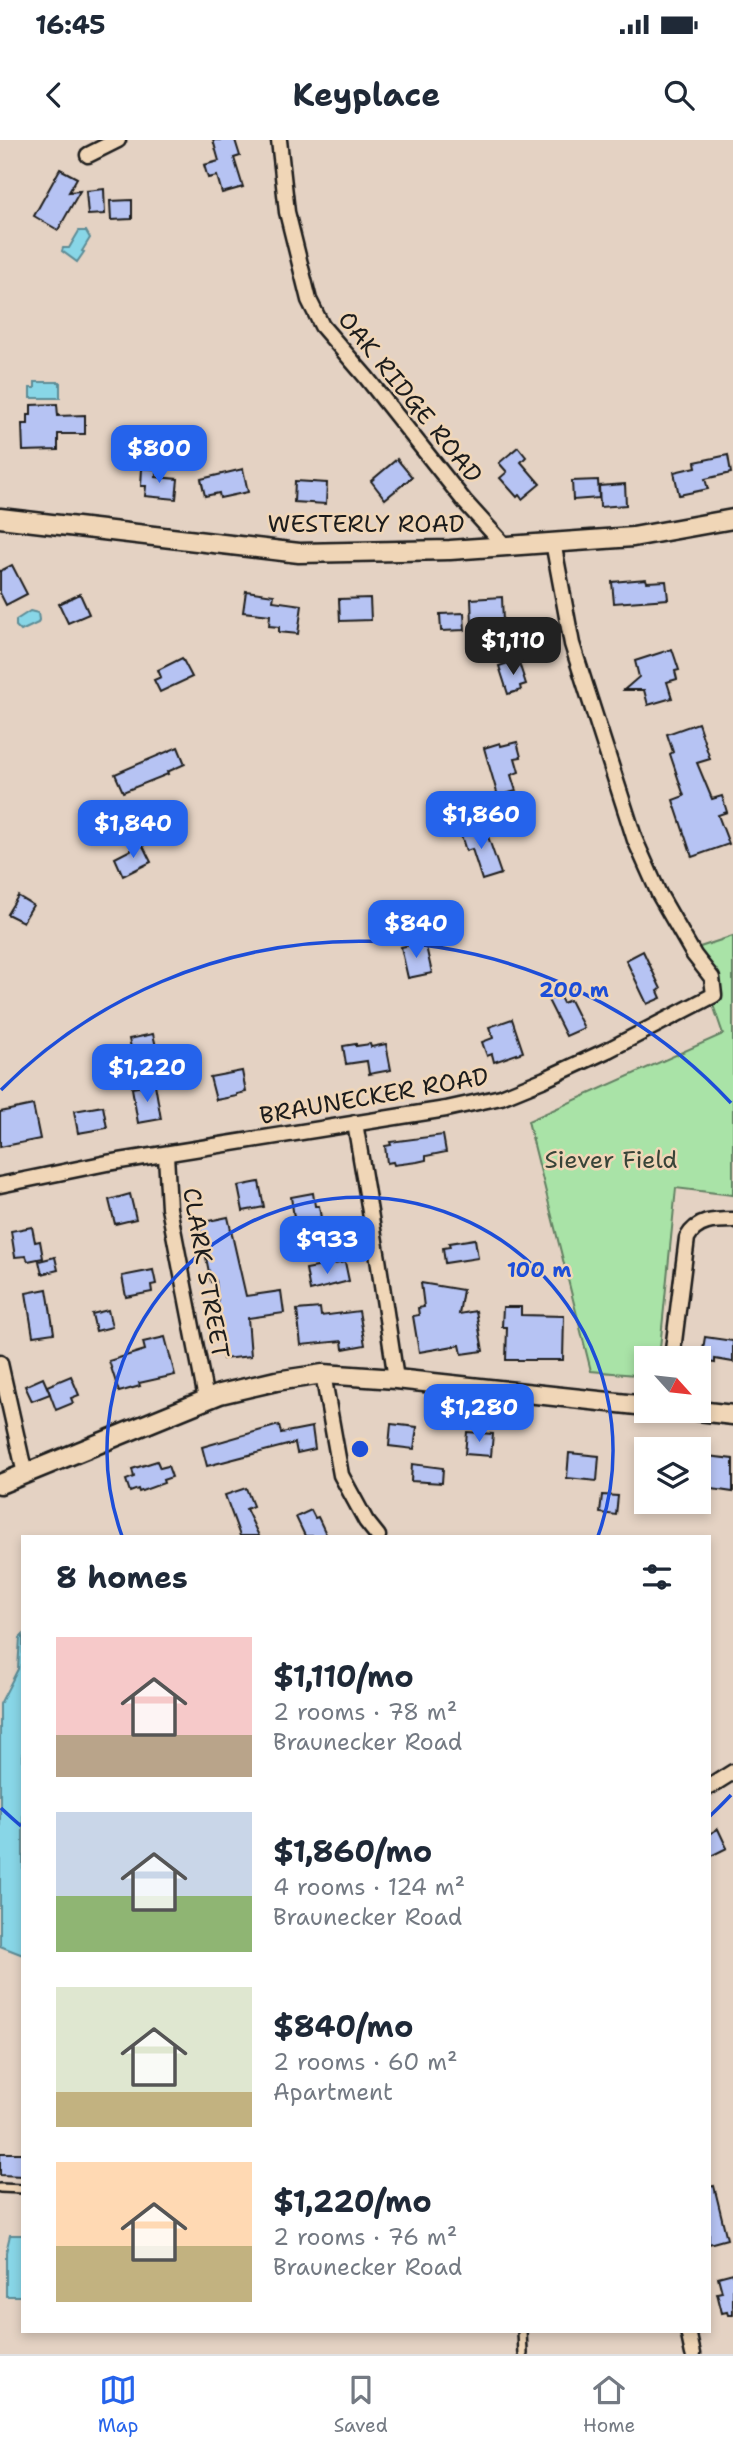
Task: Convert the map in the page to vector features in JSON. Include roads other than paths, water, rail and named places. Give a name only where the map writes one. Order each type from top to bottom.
[{"type":"street","points":[[88,155],[118,140]]},
{"type":"street","name":"OAK RIDGE ROAD","points":[[279,140],[287,212],[309,300],[322,326],[465,502],[505,546]]},
{"type":"street","name":"WESTERLY ROAD","points":[[0,518],[299,553],[360,553],[633,537],[733,519]]},
{"type":"street","name":"BRAUNECKER ROAD","points":[[0,1185],[107,1163],[446,1109],[501,1097],[608,1050],[714,995],[712,978],[694,955],[660,894],[635,840],[572,644],[553,542]]},
{"type":"street","points":[[355,1123],[396,1379]]},
{"type":"street","name":"CLARK STREET","points":[[166,1155],[169,1208],[206,1399]]},
{"type":"street","points":[[674,1346],[687,1238],[699,1223],[733,1220]]},
{"type":"street","points":[[0,1363],[25,1474]]},
{"type":"street","points":[[323,1374],[341,1475],[366,1521],[377,1535]]},
{"type":"street","points":[[0,1484],[220,1394],[323,1374],[396,1379],[634,1405]]},
{"type":"street","points":[[711,1412],[733,1415]]},
{"type":"street","points":[[711,1786],[733,1772]]},
{"type":"street","points":[[689,2333],[694,2354]]},
{"type":"lane","points":[[0,2188],[21,2189]]},
{"type":"lane","points":[[522,2333],[523,2354]]},
{"type":"water","points":[[79,231],[86,231],[90,238],[77,262],[62,251],[63,248],[69,248]]},
{"type":"water","points":[[35,382],[60,382],[60,398],[30,398],[30,388],[35,388]]},
{"type":"water","points":[[30,611],[38,613],[38,623],[21,631],[16,626],[16,620]]},
{"type":"water","points":[[20,1638],[21,1954],[0,1946],[0,1704],[18,1669]]},
{"type":"water","points":[[10,2235],[21,2235],[21,2296],[6,2296],[6,2252]]},
{"type":"park label","name":"Siever Field","points":[[611,1160]]}]
